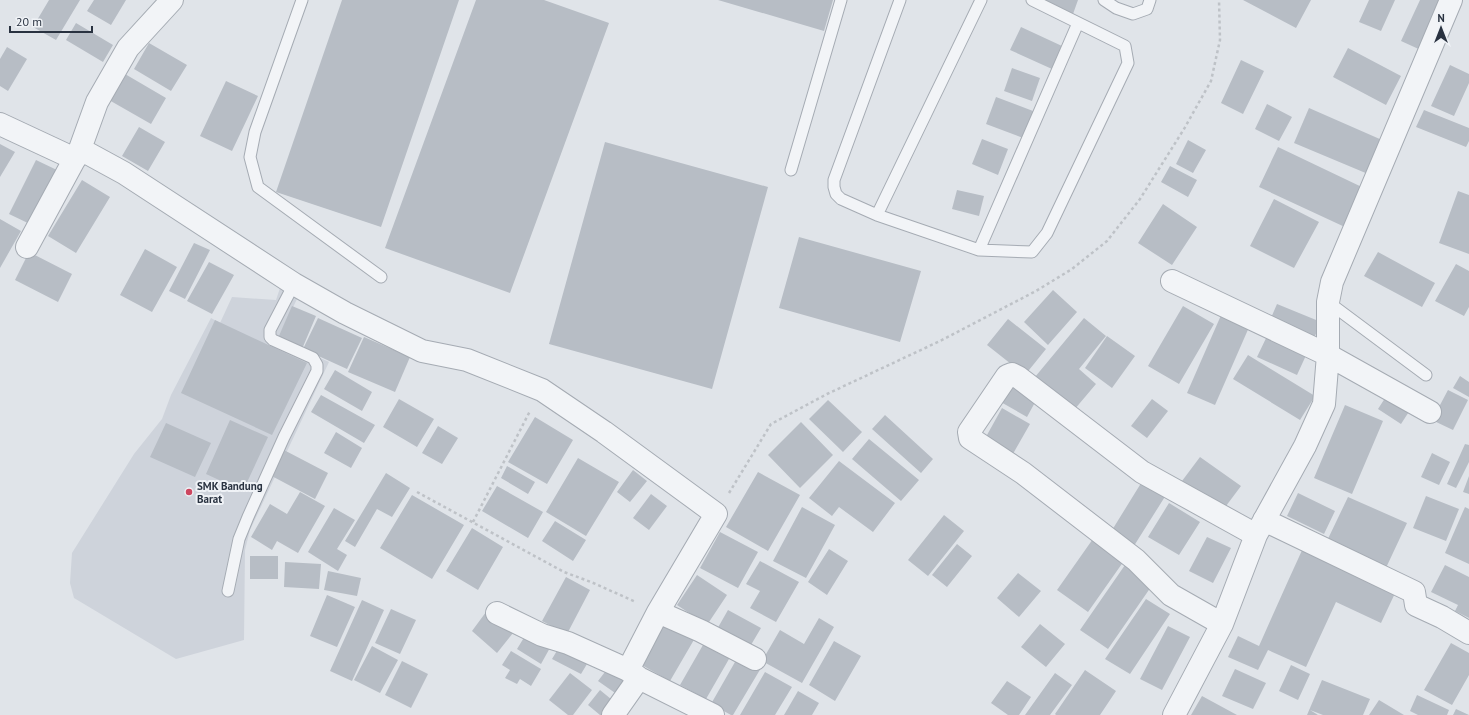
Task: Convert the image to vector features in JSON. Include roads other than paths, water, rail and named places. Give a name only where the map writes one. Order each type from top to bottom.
[{"type":"street","points":[[27,247],[77,154],[97,102],[128,48],[172,0]]},
{"type":"street","points":[[1174,715],[1222,624],[1260,527],[1304,446],[1324,404],[1328,355],[1328,302],[1332,282],[1451,0]]},
{"type":"street","points":[[0,124],[124,173],[294,284],[345,313],[422,351],[467,360],[542,390],[604,432],[716,514],[658,612],[634,674],[612,715]]},
{"type":"street","points":[[1172,281],[1328,355],[1430,412]]},
{"type":"street","points":[[1222,624],[1171,595],[1136,560],[1023,474],[970,438],[969,432],[1007,376],[1012,374],[1018,377],[1142,472],[1260,527],[1414,592],[1416,605],[1442,617],[1469,633]]},
{"type":"street","points":[[658,612],[701,631],[755,659]]},
{"type":"street","points":[[497,613],[542,635],[568,643],[634,674],[713,715]]},
{"type":"lane","points":[[302,0],[255,132],[250,157],[258,187],[382,278]]},
{"type":"lane","points":[[791,170],[841,0]]},
{"type":"lane","points":[[900,0],[834,180],[836,194],[841,199],[877,215],[978,250],[1032,252],[1048,233],[1128,63],[1125,46],[1032,0]]},
{"type":"lane","points":[[877,215],[981,0]]},
{"type":"lane","points":[[1104,0],[1116,8],[1133,14],[1147,9],[1150,0]]},
{"type":"lane","points":[[978,250],[1078,22]]},
{"type":"lane","points":[[228,591],[239,539],[248,516],[284,437],[317,371],[317,365],[313,358],[273,340],[270,337],[270,330],[294,284]]},
{"type":"lane","points":[[1328,302],[1426,376]]},
{"type":"lane","points":[[1414,592],[1452,610]]},
{"type":"place","name":"SMK Bandung Barat","points":[[189,492]]}]
